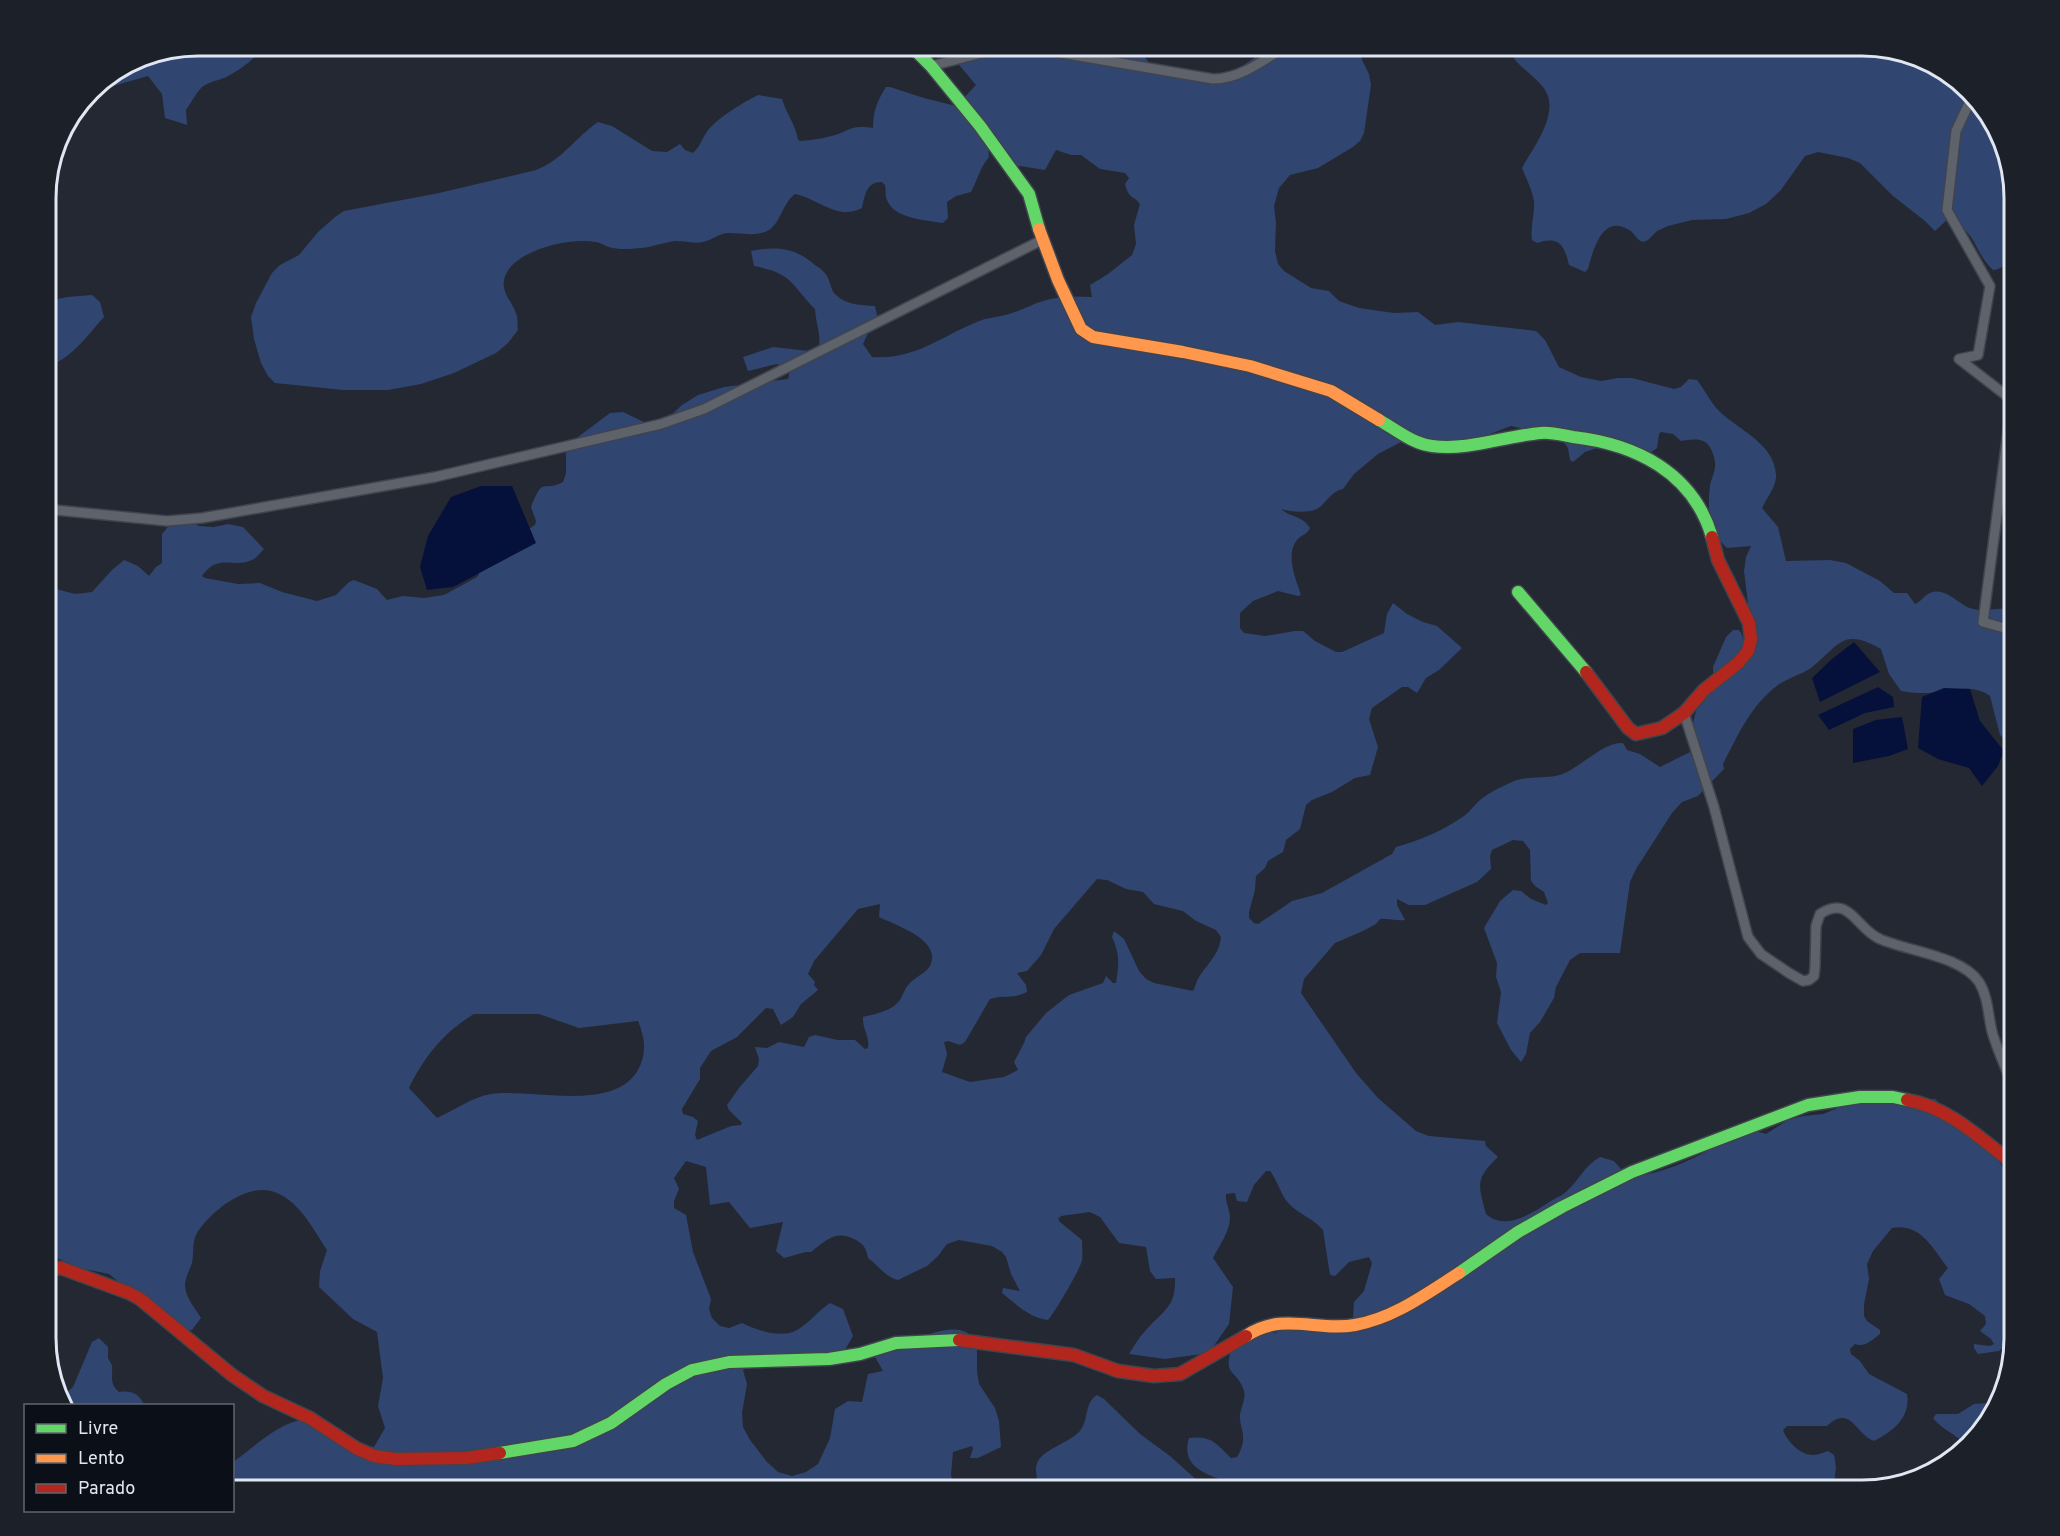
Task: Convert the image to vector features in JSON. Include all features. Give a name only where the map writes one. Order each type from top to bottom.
[{"type":"street","points":[[921,56],[1017,176],[1035,208],[1042,240],[1078,324],[1086,334],[1250,366],[1331,391],[1412,439],[1429,446],[1449,448],[1543,433],[1592,439],[1638,453],[1660,465],[1678,480],[1698,505],[1709,528],[1718,560],[1749,623],[1751,639],[1748,651],[1738,663],[1704,690],[1684,713],[1662,728],[1639,734],[1633,732],[1518,592]]},
{"type":"street","points":[[931,66],[970,56]]},
{"type":"street","points":[[1079,56],[1213,79],[1226,79],[1238,75],[1270,56]]},
{"type":"street","points":[[1969,104],[1956,131],[1947,210],[1990,286],[1978,355],[1959,359],[2004,394]]},
{"type":"street","points":[[56,510],[167,521],[202,519],[435,477],[661,424],[704,409],[1042,240]]},
{"type":"street","points":[[2004,461],[1983,622],[2004,628]]},
{"type":"street","points":[[1684,713],[1714,807],[1748,938],[1761,954],[1789,974],[1803,981],[1809,980],[1814,976],[1816,926],[1820,914],[1836,907],[1846,909],[1864,929],[1878,939],[1960,966],[1979,982],[1993,1035],[2004,1063]]},
{"type":"street","points":[[56,1268],[61,1268],[140,1299],[232,1375],[263,1396],[310,1418],[356,1448],[374,1456],[396,1459],[466,1458],[573,1441],[611,1423],[666,1384],[692,1370],[729,1362],[829,1359],[860,1354],[896,1343],[955,1340],[1074,1355],[1118,1371],[1154,1376],[1180,1374],[1226,1349],[1252,1330],[1275,1323],[1353,1326],[1377,1320],[1406,1307],[1527,1227],[1632,1172],[1808,1105],[1860,1098],[1893,1097],[1925,1103],[1962,1124],[2004,1156]]},
{"type":"shaded area","points":[[256,56],[224,78],[202,87],[186,110],[187,125],[165,118],[162,94],[148,76],[108,87],[143,66],[170,58]]},
{"type":"shaded area","points":[[949,56],[1144,56],[1152,67],[1195,78],[1232,73],[1258,56],[1362,56],[1371,85],[1364,133],[1360,141],[1318,168],[1290,175],[1279,188],[1274,206],[1275,251],[1278,264],[1284,271],[1311,288],[1329,291],[1339,301],[1359,308],[1394,313],[1418,312],[1435,325],[1458,322],[1536,331],[1545,340],[1559,367],[1581,377],[1601,381],[1632,378],[1674,389],[1681,387],[1689,379],[1697,380],[1718,410],[1762,445],[1774,463],[1775,483],[1762,508],[1778,527],[1786,561],[1830,560],[1846,563],[1880,581],[1894,593],[1907,593],[1915,604],[1928,594],[1942,592],[1973,609],[2004,609],[2004,738],[2000,735],[1990,696],[1974,689],[1929,693],[1901,691],[1889,674],[1881,649],[1858,639],[1842,642],[1811,668],[1768,693],[1740,732],[1723,764],[1724,769],[1698,796],[1682,802],[1672,813],[1636,869],[1630,882],[1620,953],[1580,953],[1570,960],[1556,987],[1554,998],[1540,1022],[1530,1033],[1526,1054],[1521,1062],[1511,1050],[1497,1023],[1501,992],[1496,977],[1497,963],[1484,928],[1500,901],[1513,890],[1521,891],[1531,899],[1546,905],[1548,903],[1544,892],[1531,881],[1530,850],[1523,841],[1513,840],[1492,850],[1491,869],[1477,882],[1425,905],[1409,905],[1397,899],[1397,905],[1405,920],[1380,919],[1363,931],[1335,943],[1304,979],[1301,993],[1356,1073],[1378,1098],[1416,1131],[1429,1136],[1485,1141],[1486,1146],[1498,1157],[1482,1177],[1481,1196],[1486,1214],[1502,1221],[1528,1215],[1564,1194],[1590,1164],[1600,1157],[1614,1161],[1627,1176],[1654,1173],[1690,1160],[1739,1134],[1757,1132],[1766,1134],[1788,1120],[1823,1114],[1860,1099],[1935,1099],[1982,1141],[2004,1168],[2004,1347],[1999,1351],[1978,1354],[1974,1344],[1990,1346],[1994,1344],[1980,1331],[1986,1324],[1985,1316],[1969,1304],[1945,1295],[1939,1279],[1948,1268],[1925,1239],[1911,1229],[1892,1228],[1873,1251],[1867,1264],[1869,1279],[1864,1316],[1880,1330],[1880,1334],[1868,1343],[1855,1344],[1850,1349],[1851,1354],[1860,1361],[1869,1374],[1907,1394],[1908,1402],[1903,1417],[1888,1433],[1874,1441],[1847,1419],[1842,1418],[1827,1426],[1787,1426],[1783,1430],[1791,1443],[1803,1453],[1815,1455],[1828,1451],[1834,1455],[1836,1467],[1834,1480],[1223,1480],[1204,1473],[1192,1463],[1188,1456],[1189,1438],[1197,1437],[1213,1441],[1231,1458],[1237,1457],[1242,1444],[1240,1415],[1244,1391],[1230,1368],[1229,1357],[1232,1348],[1267,1328],[1275,1333],[1293,1324],[1350,1322],[1353,1318],[1354,1302],[1364,1291],[1372,1263],[1369,1257],[1349,1262],[1335,1276],[1330,1275],[1323,1230],[1289,1204],[1270,1171],[1266,1171],[1254,1185],[1247,1202],[1237,1201],[1235,1193],[1226,1194],[1230,1223],[1213,1258],[1233,1287],[1229,1324],[1209,1353],[1165,1359],[1129,1354],[1141,1336],[1171,1302],[1175,1278],[1156,1279],[1150,1271],[1146,1247],[1119,1243],[1100,1217],[1090,1212],[1061,1216],[1058,1219],[1082,1240],[1082,1258],[1072,1281],[1048,1320],[1029,1313],[1002,1293],[1003,1288],[1020,1291],[1011,1274],[1006,1257],[992,1246],[959,1240],[947,1244],[927,1266],[898,1280],[886,1274],[868,1258],[860,1243],[848,1236],[836,1236],[811,1252],[784,1258],[776,1251],[783,1222],[750,1228],[729,1202],[710,1205],[706,1167],[686,1161],[674,1178],[679,1189],[674,1208],[686,1215],[693,1252],[711,1299],[709,1309],[712,1318],[720,1326],[729,1328],[742,1323],[762,1331],[784,1334],[797,1330],[830,1303],[843,1309],[853,1336],[845,1350],[755,1363],[743,1370],[747,1384],[742,1413],[743,1427],[767,1462],[778,1472],[792,1476],[806,1472],[818,1464],[830,1438],[835,1409],[848,1401],[862,1402],[868,1374],[883,1371],[875,1357],[895,1343],[906,1349],[926,1336],[951,1329],[967,1333],[977,1342],[979,1384],[995,1408],[999,1421],[1001,1447],[978,1458],[970,1458],[972,1446],[953,1452],[952,1480],[234,1480],[234,1461],[275,1431],[287,1425],[312,1420],[324,1423],[352,1441],[374,1447],[385,1428],[378,1406],[383,1378],[377,1332],[353,1319],[319,1287],[320,1271],[327,1250],[304,1215],[281,1195],[261,1190],[239,1196],[209,1218],[196,1235],[192,1263],[185,1282],[188,1298],[201,1318],[192,1330],[180,1332],[109,1274],[80,1268],[56,1258],[56,589],[75,594],[92,592],[124,560],[138,566],[149,576],[162,563],[162,534],[171,523],[186,519],[199,526],[214,527],[228,524],[243,527],[264,549],[254,559],[247,562],[214,565],[202,576],[205,578],[238,584],[260,583],[282,592],[317,601],[336,595],[354,580],[377,589],[387,600],[403,596],[424,598],[444,595],[477,577],[492,552],[535,525],[536,521],[531,507],[535,497],[541,488],[563,482],[566,473],[566,453],[570,443],[610,413],[623,412],[646,423],[667,419],[682,405],[698,395],[724,387],[788,379],[790,371],[777,364],[748,371],[743,357],[773,347],[818,352],[819,335],[815,309],[784,276],[754,266],[751,251],[777,248],[793,251],[824,272],[833,292],[844,301],[875,306],[878,320],[869,331],[863,344],[872,357],[889,357],[918,350],[985,319],[1012,313],[1043,301],[1055,298],[1092,297],[1090,285],[1132,255],[1136,244],[1134,225],[1140,204],[1128,193],[1125,184],[1129,178],[1125,173],[1100,169],[1081,155],[1071,155],[1056,150],[1045,170],[1020,166],[1007,170],[976,121],[988,148],[989,157],[971,192],[956,196],[947,202],[948,218],[943,223],[903,215],[896,211],[887,200],[885,185],[882,182],[869,187],[862,208],[853,211],[837,211],[795,194],[773,227],[760,233],[725,233],[700,243],[676,241],[633,249],[613,248],[598,242],[585,241],[560,243],[546,247],[522,258],[512,265],[506,274],[505,291],[517,316],[518,330],[508,343],[496,353],[454,373],[421,384],[388,390],[343,390],[275,383],[268,376],[261,363],[254,339],[251,317],[272,273],[280,265],[299,255],[318,232],[344,211],[439,193],[536,170],[561,155],[598,122],[612,126],[652,151],[667,152],[680,144],[685,150],[693,153],[713,124],[758,95],[782,99],[798,140],[801,141],[854,128],[873,128],[876,106],[886,87],[956,106],[976,85]],"holes":[[[1511,426],[1559,436],[1568,448],[1570,460],[1573,462],[1585,452],[1597,448],[1650,453],[1657,448],[1661,432],[1673,434],[1681,441],[1699,440],[1709,445],[1715,463],[1709,495],[1709,512],[1716,535],[1727,548],[1751,546],[1746,557],[1744,571],[1752,637],[1734,670],[1742,650],[1743,639],[1739,630],[1733,630],[1726,637],[1713,667],[1714,689],[1696,711],[1693,723],[1700,771],[1696,768],[1690,752],[1660,767],[1640,754],[1627,750],[1623,743],[1616,743],[1560,775],[1526,778],[1512,782],[1481,799],[1467,814],[1448,826],[1396,847],[1392,854],[1322,893],[1292,901],[1258,924],[1254,923],[1249,918],[1249,912],[1256,876],[1265,868],[1268,861],[1283,852],[1286,840],[1300,829],[1306,805],[1355,778],[1370,775],[1378,747],[1369,719],[1372,708],[1402,687],[1408,687],[1417,693],[1426,678],[1439,670],[1462,648],[1437,626],[1407,614],[1393,603],[1387,614],[1384,633],[1342,652],[1336,652],[1315,641],[1303,631],[1265,636],[1244,633],[1240,628],[1240,613],[1253,601],[1278,591],[1301,595],[1294,575],[1292,553],[1297,540],[1310,528],[1304,521],[1281,509],[1301,512],[1312,511],[1320,507],[1333,494],[1343,489],[1354,474],[1378,454],[1403,441],[1459,446]],[[1097,879],[1143,892],[1154,904],[1183,911],[1196,921],[1216,930],[1221,937],[1216,954],[1198,979],[1193,991],[1154,983],[1146,979],[1139,971],[1124,939],[1114,931],[1112,937],[1118,960],[1116,983],[1106,976],[1103,983],[1069,995],[1046,1013],[1026,1037],[1014,1062],[1018,1070],[1004,1077],[970,1082],[942,1072],[947,1054],[944,1042],[960,1045],[965,1042],[990,999],[1017,996],[1027,992],[1026,985],[1017,973],[1027,971],[1041,955],[1054,929]],[[880,904],[879,917],[906,929],[924,941],[930,948],[932,957],[930,966],[909,984],[897,1004],[863,1017],[868,1048],[865,1049],[855,1040],[838,1040],[815,1035],[809,1037],[804,1047],[779,1042],[767,1048],[755,1047],[759,1059],[758,1066],[727,1105],[742,1123],[741,1125],[731,1126],[697,1140],[695,1135],[698,1121],[683,1114],[682,1109],[700,1079],[700,1068],[711,1051],[737,1037],[766,1008],[773,1009],[781,1025],[793,1017],[801,1004],[818,990],[808,974],[814,961],[858,909]],[[474,1014],[539,1014],[579,1028],[638,1021],[643,1039],[643,1058],[638,1070],[626,1083],[610,1091],[571,1096],[491,1094],[470,1101],[437,1118],[409,1088],[421,1066],[436,1046],[453,1029]]]},
{"type":"shaded area","points":[[1513,56],[1871,56],[1890,58],[1925,70],[1949,85],[1969,104],[1990,135],[1997,152],[2004,189],[2004,264],[2001,268],[1993,270],[1970,235],[1957,224],[1947,220],[1935,231],[1893,196],[1860,163],[1818,152],[1805,156],[1781,190],[1766,204],[1749,213],[1726,219],[1692,220],[1668,226],[1643,242],[1629,230],[1620,226],[1612,226],[1600,236],[1585,272],[1569,265],[1559,243],[1544,241],[1537,243],[1532,240],[1534,201],[1522,168],[1544,128],[1549,107],[1548,96],[1543,87]]},
{"type":"shaded area","points":[[92,295],[100,302],[104,317],[85,340],[56,362],[56,300]]},
{"type":"shaded area","points":[[481,486],[512,486],[536,543],[453,587],[427,590],[420,567],[428,536],[451,497]]},
{"type":"shaded area","points":[[1854,642],[1880,672],[1820,702],[1812,678]]},
{"type":"shaded area","points":[[1878,687],[1893,697],[1894,707],[1865,713],[1829,730],[1818,715]]},
{"type":"shaded area","points":[[1944,688],[1970,689],[1980,721],[2004,751],[1998,766],[1982,786],[1969,768],[1938,759],[1918,748],[1922,697]]},
{"type":"shaded area","points":[[1902,717],[1908,749],[1889,756],[1853,763],[1853,729],[1876,720]]},
{"type":"shaded area","points":[[99,1338],[108,1347],[108,1358],[112,1365],[112,1380],[116,1389],[119,1392],[134,1394],[143,1404],[72,1404],[66,1393],[73,1387],[92,1342]]},
{"type":"shaded area","points":[[1097,1395],[1104,1399],[1140,1434],[1170,1456],[1197,1480],[1038,1480],[1036,1466],[1040,1458],[1079,1432],[1093,1398]]},
{"type":"shaded area","points":[[1988,1403],[1975,1425],[1960,1440],[1933,1418],[1936,1414],[1958,1414],[1974,1404]]},
{"type":"traffic: fast","points":[[921,56],[980,126],[1029,194],[1039,229]]},
{"type":"traffic: fast","points":[[1379,420],[1411,439],[1432,446],[1459,446],[1545,433],[1618,446],[1659,465],[1676,479],[1691,495],[1703,514],[1712,537]]},
{"type":"traffic: fast","points":[[1518,592],[1586,672]]},
{"type":"traffic: fast","points":[[1459,1273],[1518,1232],[1632,1172],[1808,1105],[1860,1097],[1893,1097],[1907,1100]]},
{"type":"traffic: fast","points":[[500,1453],[573,1441],[611,1423],[666,1384],[692,1370],[729,1362],[829,1359],[860,1354],[896,1343],[959,1340]]},
{"type":"traffic: slow","points":[[1039,229],[1058,280],[1081,329],[1093,337],[1250,366],[1331,391],[1379,420]]},
{"type":"traffic: slow","points":[[1246,1336],[1260,1329],[1287,1323],[1341,1326],[1369,1322],[1409,1304],[1459,1273]]},
{"type":"traffic: jam","points":[[1586,672],[1628,728],[1636,734],[1662,728],[1684,713],[1704,690],[1738,663],[1748,651],[1751,639],[1749,623],[1718,560],[1712,537]]},
{"type":"traffic: jam","points":[[1907,1100],[1951,1117],[2004,1156]]},
{"type":"traffic: jam","points":[[56,1268],[61,1268],[140,1299],[232,1375],[263,1396],[310,1418],[356,1448],[374,1456],[396,1459],[466,1458],[500,1453]]},
{"type":"traffic: jam","points":[[959,1340],[1074,1355],[1118,1371],[1154,1376],[1180,1374],[1246,1336]]}]
